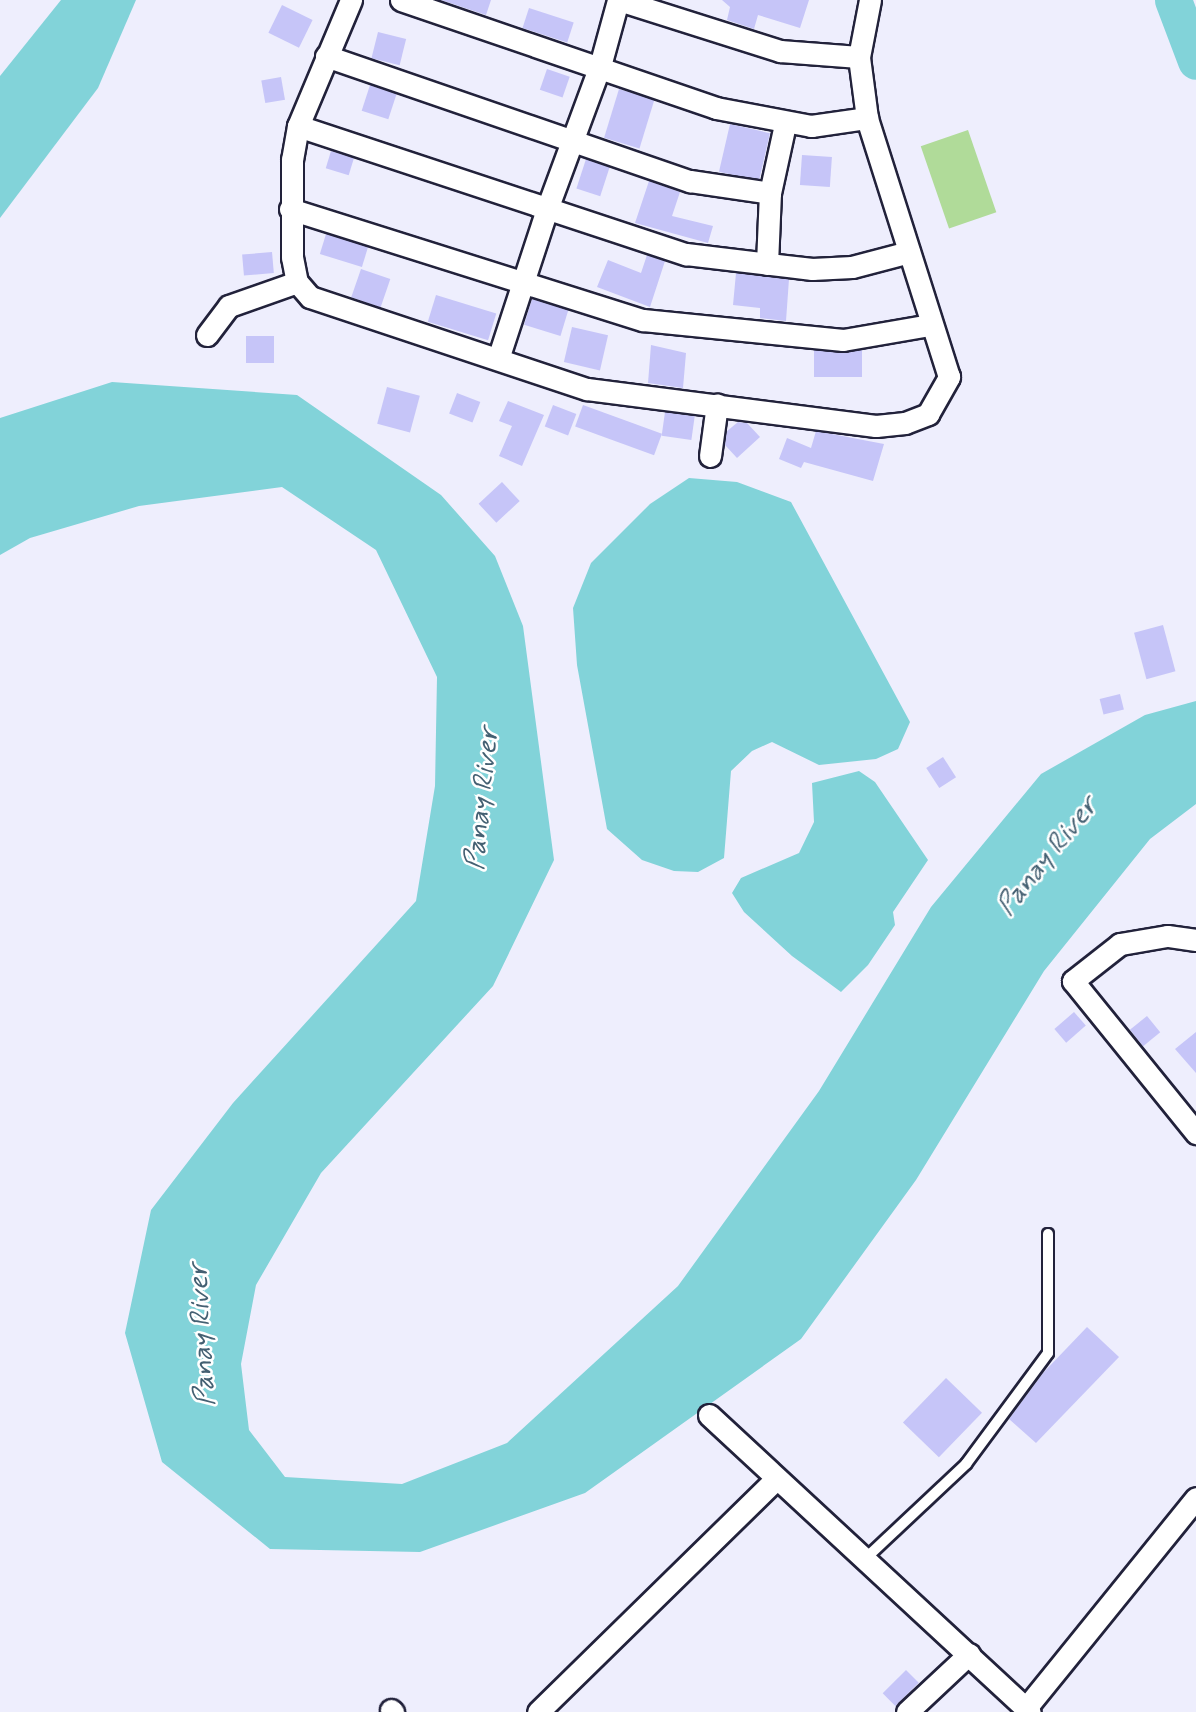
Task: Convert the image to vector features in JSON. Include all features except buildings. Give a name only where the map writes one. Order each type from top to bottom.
[{"type":"street","points":[[351,0],[298,126],[290,209],[297,282],[310,297],[587,388],[876,426],[905,423],[928,414],[949,377],[930,325],[867,118],[859,57],[870,0]]},
{"type":"street","points":[[401,0],[600,66],[716,108],[785,124],[811,126],[867,118]]},
{"type":"street","points":[[498,359],[547,209],[600,66],[619,0],[780,51],[859,57]]},
{"type":"street","points":[[326,56],[690,181],[770,193]]},
{"type":"street","points":[[767,264],[770,193],[785,124]]},
{"type":"street","points":[[298,126],[687,254],[767,264],[852,267],[909,252]]},
{"type":"street","points":[[290,209],[523,280],[595,308],[643,320],[779,337],[843,340],[930,325]]},
{"type":"street","points":[[206,335],[229,306],[297,282]]},
{"type":"street","points":[[710,456],[717,404]]},
{"type":"street","points":[[1196,940],[1167,936],[1121,944],[1073,981],[1196,1133]]},
{"type":"street","points":[[709,1415],[1028,1710],[1196,1498]]},
{"type":"street","points":[[538,1712],[776,1479]]},
{"type":"street","points":[[907,1712],[970,1654]]},
{"type":"lane","points":[[865,1559],[966,1464],[1048,1353],[1048,1234]]},
{"type":"green space","points":[[968,130],[996,212],[949,229],[921,146]]},
{"type":"water","points":[[61,0],[136,0],[98,88],[0,218],[0,76]]},
{"type":"water","name":"Panay River","points":[[112,382],[297,395],[441,495],[495,556],[523,626],[554,860],[493,986],[321,1173],[256,1285],[241,1364],[249,1430],[285,1477],[402,1484],[507,1443],[678,1286],[819,1091],[931,907],[1041,774],[1145,715],[1196,701],[1196,804],[1150,839],[1044,971],[916,1180],[801,1339],[585,1493],[420,1552],[270,1549],[162,1462],[125,1333],[151,1210],[233,1103],[416,901],[435,786],[437,677],[376,550],[282,487],[139,506],[30,538],[0,555],[0,418]]},
{"type":"water","points":[[689,478],[737,482],[791,502],[910,722],[898,749],[876,759],[819,765],[772,742],[752,751],[731,771],[724,858],[698,872],[674,871],[642,860],[607,829],[577,665],[573,608],[591,563],[650,504]]},
{"type":"water","points":[[859,771],[875,782],[928,860],[893,912],[895,925],[868,965],[841,992],[792,956],[744,912],[732,893],[741,878],[799,853],[814,822],[812,783]]},
{"type":"waterway","points":[[1173,0],[1196,61]]}]
